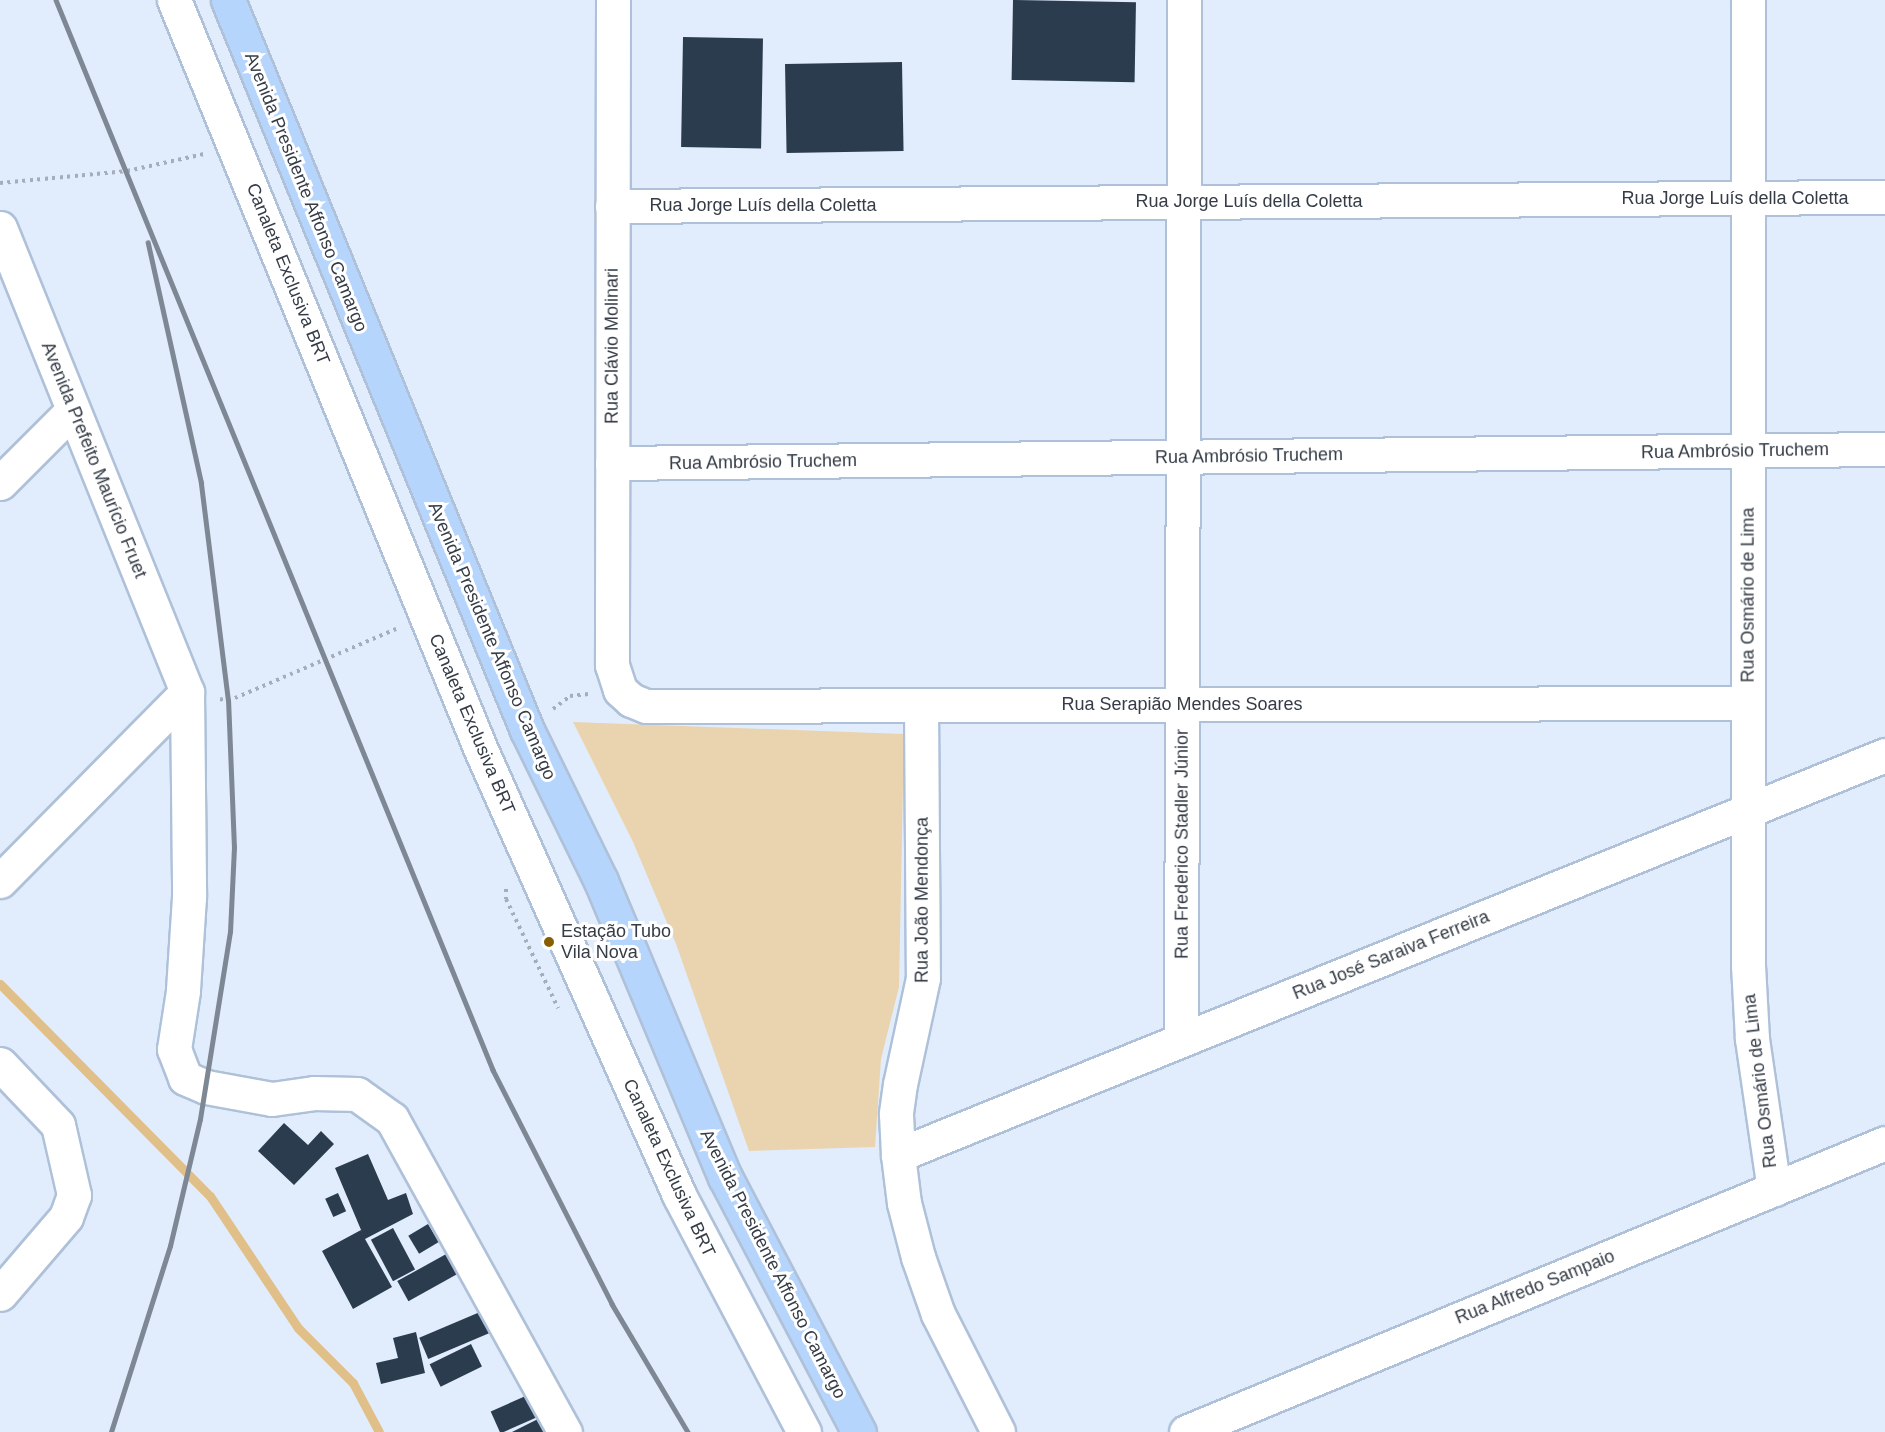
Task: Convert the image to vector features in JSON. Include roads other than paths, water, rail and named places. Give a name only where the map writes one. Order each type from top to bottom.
[{"type":"main road","name":"Avenida Presidente Affonso Camargo","points":[[228,0],[527,730],[601,880],[725,1177],[859,1432]]},
{"type":"street","name":"Canaleta Exclusiva BRT","points":[[174,0],[235,144],[481,750],[645,1121],[723,1282],[804,1432]]},
{"type":"street","name":"Rua Clávio Molinari","points":[[613,0],[612,665],[620,690]]},
{"type":"street","name":"Rua Frederico Stadler Júnior","points":[[1181,1040],[1184,0]]},
{"type":"street","name":"Rua Osmário de Lima","points":[[1748,0],[1748,811],[1752,1039],[1774,1189]]},
{"type":"street","name":"Rua Jorge Luís della Coletta","points":[[612,206],[1885,197]]},
{"type":"street","name":"Avenida Prefeito Maurício Fruet","points":[[0,228],[187,692]]},
{"type":"street","points":[[0,483],[73,410]]},
{"type":"street","name":"Rua Ambrósio Truchem","points":[[612,463],[1885,449]]},
{"type":"street","name":"Rua Serapião Mendes Soares","points":[[620,690],[631,700],[646,706],[1748,703]]},
{"type":"street","points":[[0,881],[187,692]]},
{"type":"street","points":[[187,692],[189,897],[183,991],[174,1049],[185,1078],[206,1087],[272,1099],[314,1093],[357,1094],[392,1119],[565,1432]]},
{"type":"street","name":"Rua João Mendonça","points":[[921,705],[923,978],[900,1084],[896,1114],[898,1155],[904,1203],[921,1267],[938,1314],[998,1432]]},
{"type":"street","name":"Rua José Saraiva Ferreira","points":[[898,1155],[1885,755]]},
{"type":"street","points":[[0,1064],[42,1104],[60,1131],[73,1183],[72,1207],[66,1217],[0,1294]]},
{"type":"street","name":"Rua Alfredo Sampaio","points":[[1186,1432],[1885,1143]]},
{"type":"waterway","points":[[0,984],[210,1196],[298,1328],[353,1383],[379,1432]]},
{"type":"railway","points":[[56,0],[493,1070],[612,1304],[688,1432]]},
{"type":"railway","points":[[111,1432],[170,1246],[200,1119],[230,932],[234,848],[228,701],[201,483],[148,243]]},
{"type":"place","name":"Estação Tubo Vila Nova","points":[[549,942]]}]
